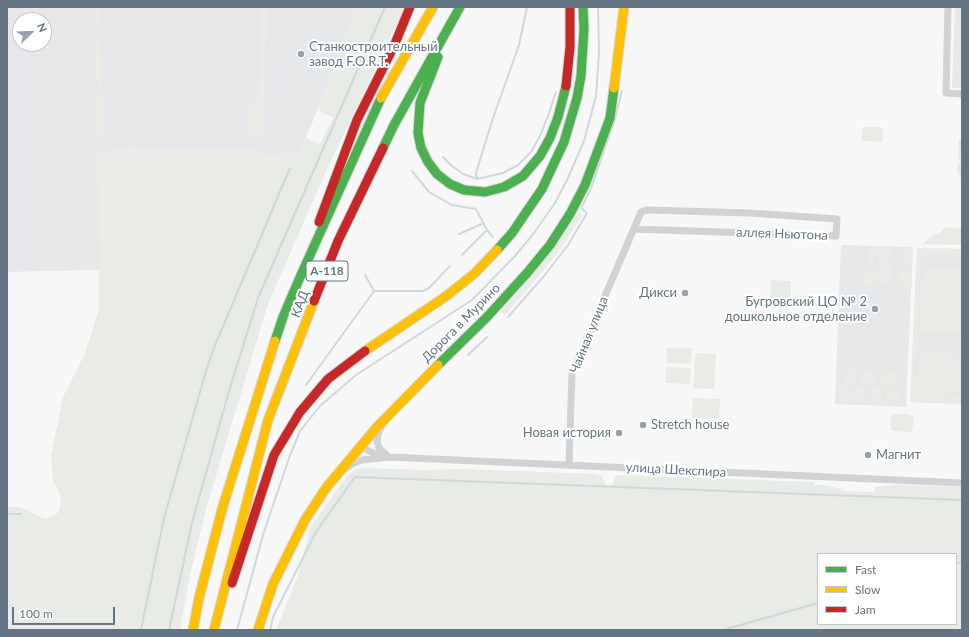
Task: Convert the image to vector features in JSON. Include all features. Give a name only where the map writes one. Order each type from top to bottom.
[{"type":"main road","points":[[301,275],[327,198],[357,120],[394,46],[410,7]]},
{"type":"main road","name":"КАД","points":[[193,630],[199,598],[222,506],[283,318],[378,104],[433,7]]},
{"type":"main road","points":[[460,7],[420,103],[418,133],[421,148],[428,162],[437,174],[450,184],[464,190],[485,192],[504,187],[523,176],[540,156],[550,138],[564,96],[568,76],[570,7]]},
{"type":"main road","name":"КАД","points":[[215,630],[268,420],[338,241],[394,125],[460,7]]},
{"type":"main road","points":[[215,630],[274,455],[300,412],[328,379],[349,362],[445,297],[474,274],[512,233],[542,189],[564,142],[577,98],[581,76],[584,29],[583,7]]},
{"type":"main road","name":"Дорога в Мурино","points":[[258,630],[272,584],[304,520],[333,480],[360,446],[487,317],[527,273],[550,245],[570,214],[590,172],[610,118],[624,7]]},
{"type":"street","points":[[948,7],[946,93],[962,94]]},
{"type":"street","name":"аллея Ньютона","points":[[634,229],[836,236],[837,219],[750,213],[646,210],[641,212]]},
{"type":"street","name":"Чайная улица","points":[[568,465],[572,373],[641,212]]},
{"type":"street","points":[[384,421],[378,434],[377,442],[379,448],[389,457]]},
{"type":"street","points":[[360,446],[375,454],[389,457]]},
{"type":"street","points":[[333,480],[354,463],[362,460],[389,457]]},
{"type":"street","name":"улица Шекспира","points":[[389,457],[962,483]]},
{"type":"shaded area","points":[[7,7],[357,7],[341,53],[300,152],[285,155],[261,155],[261,149],[99,150],[99,270],[7,272]]},
{"type":"shaded area","points":[[95,7],[100,7],[100,26],[95,26]]},
{"type":"shaded area","points":[[261,7],[268,7],[262,138],[248,138],[248,105],[258,103]]},
{"type":"shaded area","points":[[357,7],[403,7],[401,15],[327,169],[268,304],[206,509],[189,580],[180,630],[7,630],[7,507],[20,507],[45,519],[55,515],[59,511],[61,501],[59,491],[53,481],[51,456],[63,397],[85,353],[99,309],[98,150],[261,149],[261,155],[285,155],[300,152],[306,138],[320,144],[333,118],[318,110],[341,53]]},
{"type":"shaded area","points":[[955,7],[962,7],[962,88],[952,88]]},
{"type":"shaded area","points":[[96,35],[101,35],[102,87],[96,87]]},
{"type":"shaded area","points":[[102,95],[103,140],[97,140],[96,96]]},
{"type":"shaded area","points":[[863,127],[881,127],[883,131],[882,142],[862,141]]},
{"type":"shaded area","points":[[959,139],[962,140],[962,157],[958,162]]},
{"type":"shaded area","points":[[962,160],[962,179],[957,170],[958,165]]},
{"type":"shaded area","points":[[578,212],[582,215],[564,244],[505,315],[500,311],[520,290],[556,246]]},
{"type":"shaded area","points":[[946,227],[962,228],[962,245],[923,244],[932,235],[941,232]]},
{"type":"shaded area","name":"Бугровский ЦО № 2 дошкольное отделение","points":[[841,245],[913,247],[906,407],[835,404]]},
{"type":"shaded area","points":[[868,248],[876,248],[875,268],[867,267]]},
{"type":"shaded area","points":[[877,248],[893,249],[892,259],[877,259]]},
{"type":"shaded area","points":[[917,248],[962,249],[962,404],[910,402]]},
{"type":"shaded area","points":[[917,248],[962,249],[962,259],[952,253],[939,252],[929,255],[924,259],[924,252],[921,251],[914,377],[918,377],[921,350],[951,352],[951,361],[962,362],[962,392],[948,390],[947,397],[962,397],[962,404],[910,402]]},
{"type":"shaded area","points":[[903,250],[913,250],[912,267],[902,266]]},
{"type":"shaded area","points":[[878,261],[892,262],[892,271],[877,271]]},
{"type":"shaded area","points":[[923,267],[962,269],[961,333],[920,331]]},
{"type":"shaded area","points":[[899,269],[912,270],[912,286],[898,285]]},
{"type":"shaded area","points":[[862,270],[874,270],[874,285],[861,285]]},
{"type":"shaded area","points":[[876,273],[892,273],[891,285],[876,284]]},
{"type":"shaded area","points":[[771,280],[791,281],[791,298],[770,297]]},
{"type":"shaded area","points":[[667,348],[692,348],[691,364],[666,363]]},
{"type":"shaded area","points":[[695,353],[716,354],[714,389],[693,388]]},
{"type":"shaded area","points":[[666,367],[691,368],[690,384],[666,383]]},
{"type":"shaded area","points":[[844,370],[856,370],[855,383],[843,383]]},
{"type":"shaded area","points":[[862,370],[876,371],[876,384],[861,384]]},
{"type":"shaded area","points":[[883,371],[898,372],[897,385],[882,384]]},
{"type":"shaded area","points":[[839,385],[853,387],[852,402],[839,401]]},
{"type":"shaded area","points":[[854,386],[868,387],[867,402],[854,402]]},
{"type":"shaded area","points":[[870,387],[883,387],[883,402],[870,402]]},
{"type":"shaded area","points":[[885,388],[899,388],[899,401],[886,401]]},
{"type":"shaded area","points":[[693,398],[720,399],[719,419],[692,418]]},
{"type":"shaded area","points":[[893,414],[909,414],[912,416],[914,419],[912,431],[891,430],[890,418]]},
{"type":"shaded area","points":[[360,468],[426,470],[463,469],[597,474],[602,477],[606,485],[612,485],[615,477],[619,475],[814,482],[814,485],[823,485],[843,489],[843,491],[874,492],[875,487],[894,485],[962,487],[962,630],[276,630],[298,575],[311,526],[348,475]]},
{"type":"waterway","points":[[169,630],[192,523],[229,391],[258,298],[385,7]]},
{"type":"waterway","points":[[477,179],[476,173],[492,121],[519,45],[527,7]]},
{"type":"waterway","points":[[237,630],[263,535],[289,458],[300,431],[320,406],[356,375],[472,300],[515,256],[534,233],[555,203],[584,141],[596,96],[599,52],[598,7]]},
{"type":"waterway","points":[[508,317],[544,276],[568,245],[587,213],[581,208],[590,191],[614,122],[622,91]]},
{"type":"waterway","points":[[443,157],[463,174],[477,179],[503,173],[518,165],[531,152],[540,136],[556,92]]},
{"type":"waterway","points":[[141,630],[164,518],[206,371],[213,350],[290,168]]},
{"type":"waterway","points":[[412,171],[429,192],[452,205],[476,209],[487,230],[493,237]]},
{"type":"waterway","points":[[459,234],[484,223]]},
{"type":"waterway","points":[[462,255],[487,230]]},
{"type":"waterway","points":[[365,275],[374,291],[423,291],[429,288],[450,266]]},
{"type":"waterway","points":[[306,385],[374,291]]},
{"type":"waterway","points":[[468,355],[487,337]]},
{"type":"waterway","points":[[270,630],[273,617],[316,532],[355,477],[962,500]]},
{"type":"waterway","points":[[7,514],[21,514]]},
{"type":"waterway","points":[[957,563],[962,562]]},
{"type":"waterway","points":[[723,630],[817,603]]},
{"type":"traffic: fast","points":[[383,148],[394,125],[460,7]]},
{"type":"traffic: fast","points":[[497,250],[512,233],[542,189],[564,142],[577,98],[581,76],[584,29],[583,7]]},
{"type":"traffic: fast","points":[[438,57],[420,103],[418,133],[421,148],[428,162],[437,174],[450,184],[464,190],[485,192],[504,187],[523,176],[540,156],[550,138],[558,117],[566,86]]},
{"type":"traffic: fast","points":[[438,365],[487,317],[527,273],[550,245],[570,214],[585,185],[610,118],[614,88]]},
{"type":"traffic: fast","points":[[275,341],[283,317],[301,275],[381,98]]},
{"type":"traffic: slow","points":[[381,98],[433,7]]},
{"type":"traffic: slow","points":[[614,88],[624,7]]},
{"type":"traffic: slow","points":[[365,351],[445,297],[474,274],[497,250]]},
{"type":"traffic: slow","points":[[214,630],[268,420],[314,301]]},
{"type":"traffic: slow","points":[[193,630],[199,598],[223,506],[275,341]]},
{"type":"traffic: slow","points":[[258,630],[273,584],[305,520],[326,488],[377,427],[438,365]]},
{"type":"traffic: jam","points":[[319,222],[357,120],[394,46],[410,7]]},
{"type":"traffic: jam","points":[[566,86],[570,47],[570,7]]},
{"type":"traffic: jam","points":[[314,301],[338,241],[383,148]]},
{"type":"traffic: jam","points":[[232,583],[274,455],[300,412],[328,379],[365,351]]},
{"type":"place","name":"Станкостроительный завод F.O.R.T.","points":[[301,54]]},
{"type":"place","name":"Дикси","points":[[685,293]]},
{"type":"place","name":"Бугровский ЦО № 2 дошкольное отделение","points":[[875,309]]},
{"type":"place","name":"Stretch house","points":[[643,425]]},
{"type":"place","name":"Новая история","points":[[619,433]]},
{"type":"place","name":"Магнит","points":[[868,455]]}]
